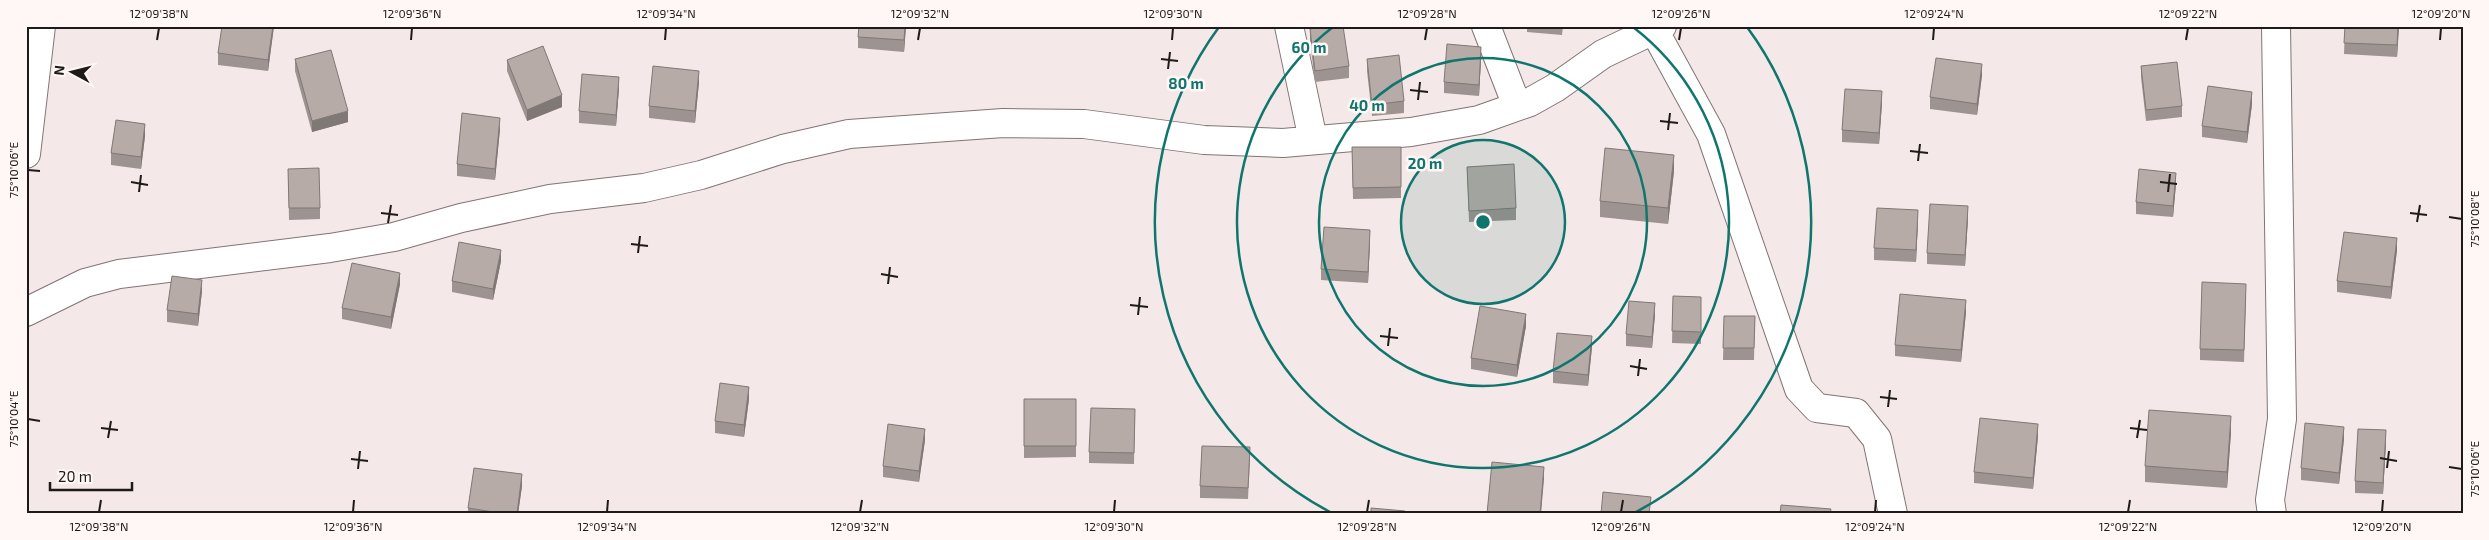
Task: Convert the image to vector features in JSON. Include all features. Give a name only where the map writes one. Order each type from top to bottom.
[{"type":"street","points":[[26,154],[41,26]]},
{"type":"street","points":[[1289,26],[1313,140]]},
{"type":"street","points":[[1486,26],[1517,106]]},
{"type":"street","points":[[2272,514],[2270,500],[2282,419],[2276,26]]},
{"type":"street","points":[[26,312],[85,283],[119,274],[186,267],[394,237],[461,218],[550,199],[644,188],[701,175],[783,149],[849,134],[1003,122],[1084,124],[1204,140],[1284,143],[1411,132],[1479,120],[1517,106],[1555,88],[1602,54],[1658,28],[1711,134],[1799,389],[1817,408],[1856,413],[1877,439],[1893,514]]},
{"type":"building","points":[[222,26],[273,26],[268,60],[218,53]]},
{"type":"building","points":[[859,26],[905,26],[904,40],[858,37]]},
{"type":"building","points":[[1343,26],[1349,66],[1315,71],[1310,29]]},
{"type":"building","points":[[2345,26],[2398,26],[2397,45],[2344,43]]},
{"type":"building","points":[[1447,44],[1481,47],[1479,85],[1444,82]]},
{"type":"building","points":[[543,46],[562,95],[527,110],[507,60]]},
{"type":"building","points":[[331,50],[348,111],[312,121],[295,59]]},
{"type":"building","points":[[1399,55],[1404,101],[1372,105],[1367,59]]},
{"type":"building","points":[[1936,58],[1982,64],[1977,104],[1930,97]]},
{"type":"building","points":[[2177,62],[2182,106],[2146,110],[2141,66]]},
{"type":"building","points":[[653,66],[699,71],[695,111],[649,106]]},
{"type":"building","points":[[582,74],[619,77],[616,115],[579,111]]},
{"type":"building","points":[[2208,86],[2252,92],[2247,132],[2202,126]]},
{"type":"building","points":[[1845,89],[1882,91],[1879,133],[1842,130]]},
{"type":"building","points":[[462,113],[500,118],[495,169],[457,164]]},
{"type":"building","points":[[116,120],[145,124],[141,157],[111,153]]},
{"type":"building","points":[[1352,147],[1401,147],[1401,187],[1353,188]]},
{"type":"building","points":[[1605,148],[1674,155],[1668,208],[1600,201]]},
{"type":"building","points":[[1514,164],[1516,208],[1469,211],[1467,167]]},
{"type":"building","points":[[319,168],[320,208],[289,208],[288,169]]},
{"type":"building","points":[[2139,169],[2176,173],[2173,206],[2136,202]]},
{"type":"building","points":[[1930,204],[1968,206],[1965,255],[1927,253]]},
{"type":"building","points":[[1877,208],[1918,210],[1916,250],[1874,248]]},
{"type":"building","points":[[1324,227],[1370,230],[1368,272],[1321,269]]},
{"type":"building","points":[[2344,232],[2397,238],[2391,287],[2337,281]]},
{"type":"building","points":[[459,242],[501,250],[493,289],[452,281]]},
{"type":"building","points":[[352,263],[400,273],[391,317],[342,308]]},
{"type":"building","points":[[172,276],[202,280],[198,314],[167,310]]},
{"type":"building","points":[[2202,282],[2246,284],[2244,350],[2200,349]]},
{"type":"building","points":[[1900,294],[1966,300],[1961,350],[1895,345]]},
{"type":"building","points":[[1673,296],[1701,297],[1701,332],[1672,331]]},
{"type":"building","points":[[1629,301],[1655,303],[1652,337],[1626,334]]},
{"type":"building","points":[[1480,306],[1526,314],[1517,365],[1471,358]]},
{"type":"building","points":[[1724,316],[1755,316],[1754,348],[1723,348]]},
{"type":"building","points":[[1557,333],[1592,336],[1588,375],[1553,371]]},
{"type":"building","points":[[720,383],[749,387],[744,425],[715,421]]},
{"type":"building","points":[[1024,399],[1076,399],[1076,446],[1024,446]]},
{"type":"building","points":[[1091,408],[1135,409],[1134,453],[1089,452]]},
{"type":"building","points":[[2149,410],[2231,416],[2227,472],[2145,466]]},
{"type":"building","points":[[1980,418],[2038,424],[2033,478],[1974,472]]},
{"type":"building","points":[[2305,423],[2344,427],[2339,473],[2301,468]]},
{"type":"building","points":[[888,424],[925,429],[919,471],[883,466]]},
{"type":"building","points":[[2358,429],[2386,430],[2383,483],[2355,481]]},
{"type":"building","points":[[1202,446],[1250,447],[1248,488],[1200,486]]},
{"type":"building","points":[[1492,462],[1544,467],[1540,514],[1487,514]]},
{"type":"building","points":[[474,468],[522,474],[517,514],[468,508]]},
{"type":"building","points":[[1603,492],[1651,497],[1649,514],[1601,514]]},
{"type":"building","points":[[1781,505],[1831,509],[1830,514],[1780,514]]},
{"type":"building","points":[[1371,508],[1405,511],[1405,514],[1371,514]]}]
